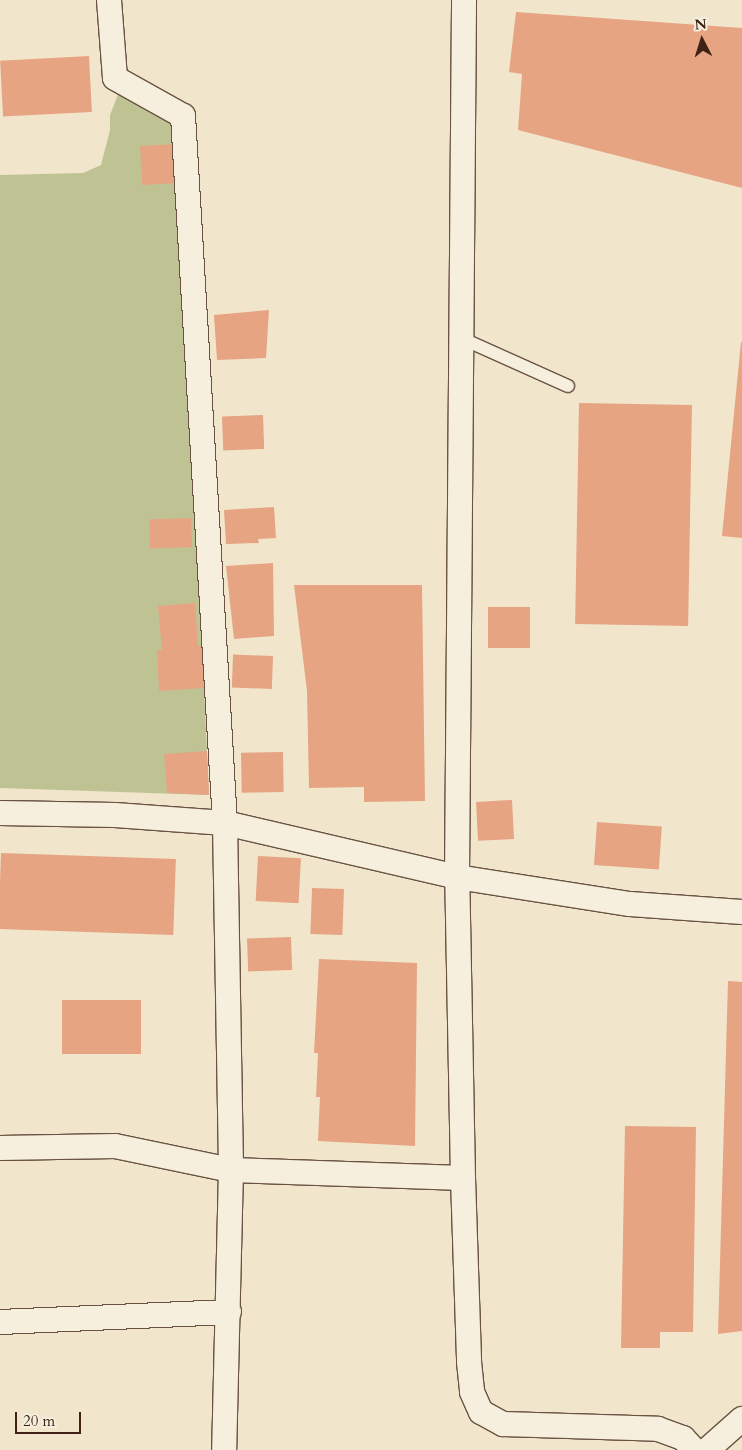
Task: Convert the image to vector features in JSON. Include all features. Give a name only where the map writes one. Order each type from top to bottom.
[{"type":"street","points":[[109,0],[114,78],[184,116],[225,823],[231,1170],[229,1312],[224,1450]]},
{"type":"street","points":[[464,0],[463,339],[457,877],[463,1178],[469,1362],[472,1392],[482,1412],[502,1424],[658,1429],[683,1438],[694,1450]]},
{"type":"street","points":[[0,813],[115,815],[225,823],[457,877],[630,904],[742,912]]},
{"type":"street","points":[[0,1148],[116,1146],[231,1170],[463,1178]]},
{"type":"street","points":[[0,1322],[229,1312]]},
{"type":"street","points":[[707,1450],[742,1419]]},
{"type":"lane","points":[[463,339],[568,386]]},
{"type":"green space","points":[[119,92],[178,123],[209,795],[0,788],[0,175],[83,173],[101,165],[110,130],[110,115]]},
{"type":"building","points":[[516,12],[742,28],[742,188],[518,130],[522,74],[509,72]]},
{"type":"building","points":[[89,56],[92,112],[3,117],[0,61]]},
{"type":"building","points":[[179,144],[181,183],[142,185],[140,146]]},
{"type":"building","points":[[269,310],[266,358],[217,360],[214,315]]},
{"type":"building","points":[[742,342],[742,538],[722,536]]},
{"type":"building","points":[[579,403],[692,405],[688,626],[575,624]]},
{"type":"building","points":[[263,415],[264,449],[223,450],[222,416]]},
{"type":"building","points":[[274,507],[276,538],[258,539],[259,543],[226,544],[224,510]]},
{"type":"building","points":[[191,518],[192,547],[150,548],[149,519]]},
{"type":"building","points":[[273,563],[274,636],[234,639],[226,566]]},
{"type":"building","points":[[294,585],[422,585],[425,801],[364,802],[364,787],[309,788],[307,691]]},
{"type":"building","points":[[195,603],[198,646],[202,646],[204,688],[159,691],[157,650],[162,650],[158,606]]},
{"type":"building","points":[[488,607],[530,607],[530,648],[488,648]]},
{"type":"building","points":[[233,655],[273,656],[272,689],[232,688]]},
{"type":"building","points":[[207,751],[209,795],[167,793],[164,754]]},
{"type":"building","points":[[283,752],[284,792],[242,793],[241,753]]},
{"type":"building","points":[[512,800],[514,839],[478,841],[476,802]]},
{"type":"building","points":[[597,822],[662,827],[659,869],[594,865]]},
{"type":"building","points":[[1,853],[176,859],[173,935],[0,929]]},
{"type":"building","points":[[258,856],[301,858],[299,903],[256,901]]},
{"type":"building","points":[[312,888],[344,889],[342,935],[310,934]]},
{"type":"building","points":[[291,937],[292,970],[248,972],[247,939]]},
{"type":"building","points":[[319,959],[417,963],[415,1146],[318,1141],[320,1097],[316,1097],[318,1053],[314,1053]]},
{"type":"building","points":[[728,981],[742,982],[742,1331],[718,1334]]},
{"type":"building","points":[[62,1000],[141,1000],[141,1054],[62,1054]]},
{"type":"building","points":[[625,1126],[696,1127],[693,1332],[660,1332],[660,1348],[621,1348]]}]
